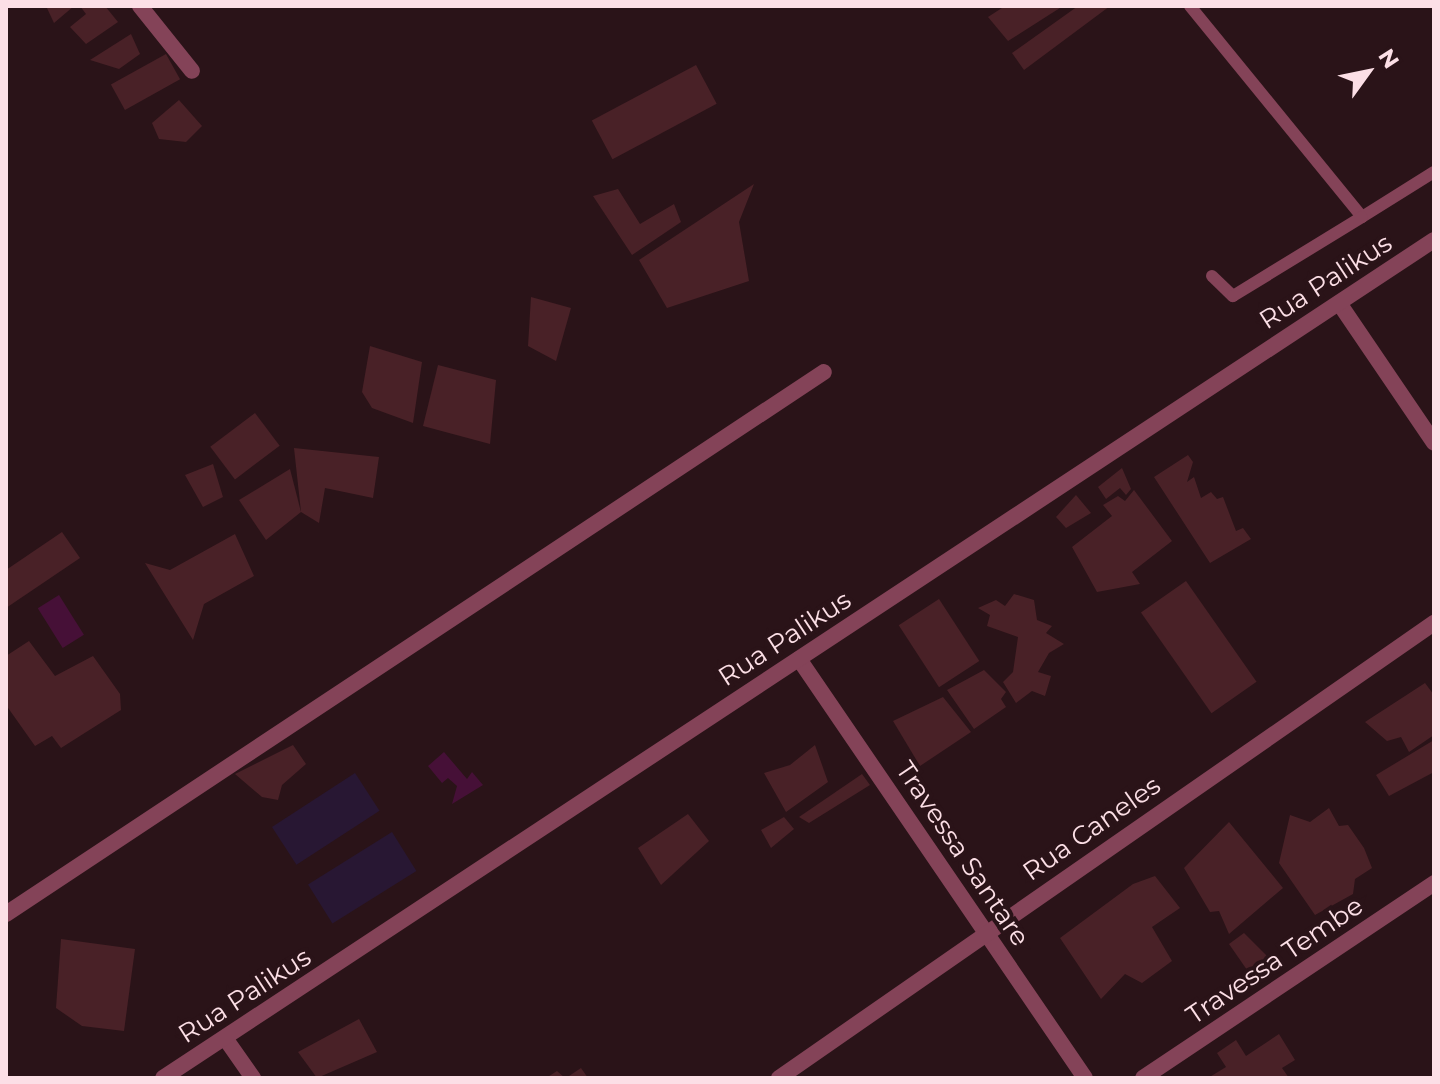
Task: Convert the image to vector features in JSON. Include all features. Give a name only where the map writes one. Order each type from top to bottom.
[{"type":"street","points":[[140,6],[192,71]]},
{"type":"street","name":"Rua Palikus","points":[[163,1078],[1434,240]]},
{"type":"street","points":[[1339,303],[1434,443]]},
{"type":"street","points":[[6,914],[824,372]]},
{"type":"street","name":"Rua Caneles","points":[[779,1078],[986,931],[1434,623]]},
{"type":"street","name":"Travessa Santare","points":[[799,659],[1085,1078]]},
{"type":"street","name":"Travessa Tembe","points":[[1143,1078],[1434,883]]},
{"type":"street","points":[[225,1038],[253,1078]]},
{"type":"lane","points":[[1190,6],[1362,217]]},
{"type":"lane","points":[[1212,276],[1233,296],[1434,172]]},
{"type":"shaded area","points":[[59,595],[84,635],[63,648],[38,608]]},
{"type":"shaded area","points":[[444,752],[467,779],[472,772],[483,785],[452,804],[457,786],[448,778],[442,783],[428,766]]},
{"type":"shaded area","points":[[355,773],[380,811],[296,865],[272,827]]},
{"type":"shaded area","points":[[392,832],[416,871],[332,923],[308,884]]},
{"type":"building","points":[[46,6],[74,6],[54,23]]},
{"type":"building","points":[[80,6],[105,6],[118,22],[86,44],[70,27],[86,14]]},
{"type":"building","points":[[1005,6],[1063,6],[1008,41],[988,17]]},
{"type":"building","points":[[1078,6],[1110,6],[1024,70],[1012,53]]},
{"type":"building","points":[[131,34],[140,54],[119,69],[90,60]]},
{"type":"building","points":[[166,54],[180,79],[125,110],[111,85]]},
{"type":"building","points":[[696,65],[717,104],[612,159],[592,120]]},
{"type":"building","points":[[179,100],[202,126],[186,142],[159,139],[152,123]]},
{"type":"building","points":[[754,184],[739,222],[749,281],[667,308],[639,260]]},
{"type":"building","points":[[618,189],[640,224],[674,204],[681,222],[632,255],[593,196]]},
{"type":"building","points":[[531,297],[571,308],[556,361],[528,346]]},
{"type":"building","points":[[370,346],[422,362],[413,423],[372,408],[362,392]]},
{"type":"building","points":[[438,365],[496,380],[490,444],[423,426]]},
{"type":"building","points":[[255,413],[280,446],[235,479],[210,447]]},
{"type":"building","points":[[294,448],[379,457],[373,498],[325,488],[319,523],[301,512]]},
{"type":"building","points":[[1188,455],[1193,462],[1187,482],[1194,477],[1201,498],[1211,492],[1217,499],[1223,497],[1236,531],[1243,528],[1251,539],[1210,563],[1154,477]]},
{"type":"building","points":[[213,464],[223,497],[203,507],[185,475]]},
{"type":"building","points":[[1122,468],[1131,489],[1126,495],[1120,488],[1106,499],[1098,487]]},
{"type":"building","points":[[290,469],[301,512],[266,540],[239,500]]},
{"type":"building","points":[[1134,490],[1172,541],[1132,572],[1140,584],[1097,592],[1072,547],[1112,516],[1103,505],[1118,496],[1125,501]]},
{"type":"building","points":[[1076,495],[1091,513],[1066,528],[1056,517]]},
{"type":"building","points":[[62,532],[80,558],[6,608],[6,570]]},
{"type":"building","points":[[235,534],[254,576],[204,604],[193,640],[145,563],[170,570]]},
{"type":"building","points":[[1186,581],[1257,682],[1211,713],[1141,613]]},
{"type":"building","points":[[1014,594],[1034,600],[1037,620],[1052,626],[1046,633],[1064,644],[1049,653],[1038,672],[1051,676],[1045,696],[1032,691],[1016,703],[1003,682],[1013,672],[1018,637],[987,626],[990,615],[978,608],[996,600],[1005,606]]},
{"type":"building","points":[[939,599],[979,661],[939,687],[899,625]]},
{"type":"building","points":[[29,641],[55,676],[93,656],[120,694],[121,710],[61,748],[52,736],[35,746],[6,705],[6,656]]},
{"type":"building","points":[[984,670],[1006,692],[1001,699],[1006,707],[974,729],[947,690]]},
{"type":"building","points":[[1425,683],[1434,695],[1434,735],[1409,752],[1401,737],[1387,741],[1365,722]]},
{"type":"building","points":[[943,697],[971,732],[920,766],[893,721]]},
{"type":"building","points":[[1434,740],[1434,772],[1389,796],[1376,775]]},
{"type":"building","points":[[293,745],[306,764],[282,785],[278,800],[262,797],[235,774]]},
{"type":"building","points":[[815,745],[828,782],[786,812],[764,773],[790,765]]},
{"type":"building","points":[[862,774],[870,785],[809,823],[799,817]]},
{"type":"building","points":[[1329,808],[1339,826],[1348,825],[1364,848],[1372,868],[1355,879],[1353,894],[1315,915],[1279,863],[1290,815],[1310,822]]},
{"type":"building","points":[[688,814],[709,841],[661,885],[638,848]]},
{"type":"building","points":[[784,817],[794,829],[771,848],[761,830]]},
{"type":"building","points":[[1229,822],[1283,888],[1229,934],[1219,911],[1210,912],[1184,868]]},
{"type":"building","points":[[1155,876],[1180,908],[1152,927],[1172,961],[1142,983],[1125,974],[1101,999],[1060,938],[1133,884]]},
{"type":"building","points":[[1244,933],[1276,965],[1254,980],[1229,944]]},
{"type":"building","points":[[61,939],[135,949],[124,1031],[82,1026],[56,1008]]},
{"type":"building","points":[[359,1019],[377,1052],[317,1078],[298,1052]]},
{"type":"building","points":[[1279,1034],[1295,1060],[1282,1068],[1289,1078],[1208,1078],[1226,1067],[1217,1053],[1236,1040],[1246,1056]]},
{"type":"building","points":[[581,1068],[588,1078],[566,1078]]},
{"type":"building","points":[[557,1071],[565,1078],[546,1078]]}]
